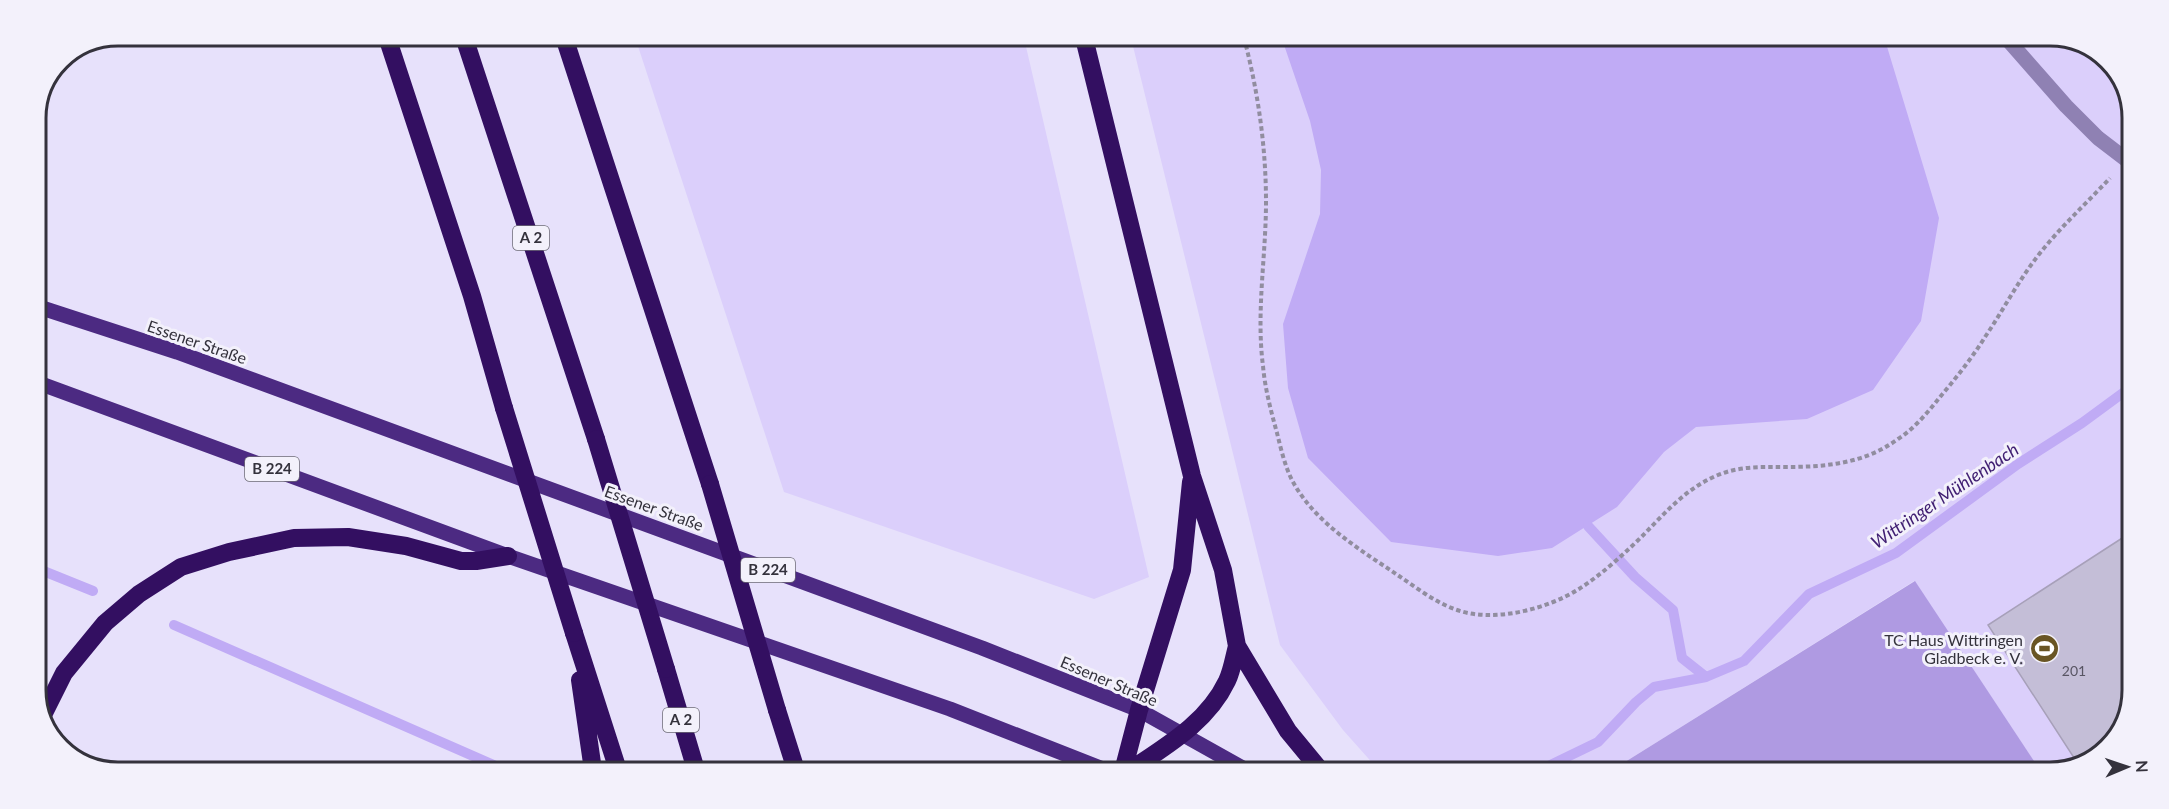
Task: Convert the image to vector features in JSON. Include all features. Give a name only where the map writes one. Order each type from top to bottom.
[{"type":"highway","points":[[390,47],[472,296],[504,408],[615,762]]},
{"type":"highway","name":"A 2","points":[[467,47],[596,440],[694,762]]},
{"type":"highway","points":[[567,47],[710,484],[793,762]]},
{"type":"highway","points":[[1085,47],[1192,476],[1223,570],[1238,646],[1288,731],[1314,762]]},
{"type":"highway","points":[[1125,762],[1138,710],[1182,570],[1192,476]]},
{"type":"highway","points":[[48,705],[64,673],[105,623],[139,594],[182,567],[229,552],[294,538],[348,537],[406,546],[461,561],[508,556]]},
{"type":"highway","points":[[574,633],[591,762]]},
{"type":"highway","points":[[1143,762],[1184,735],[1209,709],[1227,681],[1238,646]]},
{"type":"main road","name":"Essener Straße","points":[[47,310],[177,352],[959,640],[1138,710],[1232,762]]},
{"type":"main road","name":"B 224","points":[[47,386],[508,556],[950,709],[1085,762]]},
{"type":"lane","points":[[2014,47],[2066,106],[2098,138],[2122,156]]},
{"type":"path","points":[[1246,47],[1258,101],[1264,150],[1266,201],[1261,303],[1263,366],[1274,423],[1292,481],[1311,508],[1352,544],[1435,599],[1458,611],[1481,615],[1530,609],[1557,600],[1579,589],[1632,546],[1663,513],[1688,492],[1717,476],[1744,467],[1811,467],[1842,464],[1873,454],[1899,440],[1924,417],[1982,342],[2035,260],[2122,170]]},
{"type":"shaded area","points":[[638,47],[1026,47],[1149,577],[1094,599],[784,492]]},
{"type":"shaded area","points":[[1133,47],[2051,47],[2074,50],[2102,67],[2117,91],[2122,113],[2122,691],[2121,705],[2115,723],[2106,737],[2097,737],[2097,745],[2094,748],[2074,759],[2060,762],[2035,762],[1914,581],[1625,762],[1372,762],[1343,730],[1280,645]]},
{"type":"shaded area","points":[[1285,47],[1887,47],[1939,218],[1921,321],[1873,390],[1807,419],[1696,427],[1664,452],[1617,507],[1552,548],[1498,556],[1391,542],[1308,458],[1288,388],[1283,324],[1320,214],[1321,170],[1310,121]]},
{"type":"shaded area","points":[[1915,581],[2035,762],[1625,762]]},
{"type":"building","points":[[2122,538],[2121,705],[2115,723],[2106,737],[2097,737],[2097,745],[2075,759],[1988,625]]},
{"type":"waterway","name":"Wittringer Mühlenbach","points":[[1588,526],[1635,577],[1673,610],[1682,658],[1706,677],[1744,661],[1809,594],[1896,553],[2018,464],[2082,423],[2122,394]]},
{"type":"waterway","points":[[47,572],[93,591]]},
{"type":"waterway","points":[[174,625],[487,762]]},
{"type":"waterway","points":[[1557,762],[1598,742],[1636,702],[1654,687],[1706,677]]},
{"type":"place","name":"TC Haus Wittringen Gladbeck e. V.","points":[[2044,649]]}]
